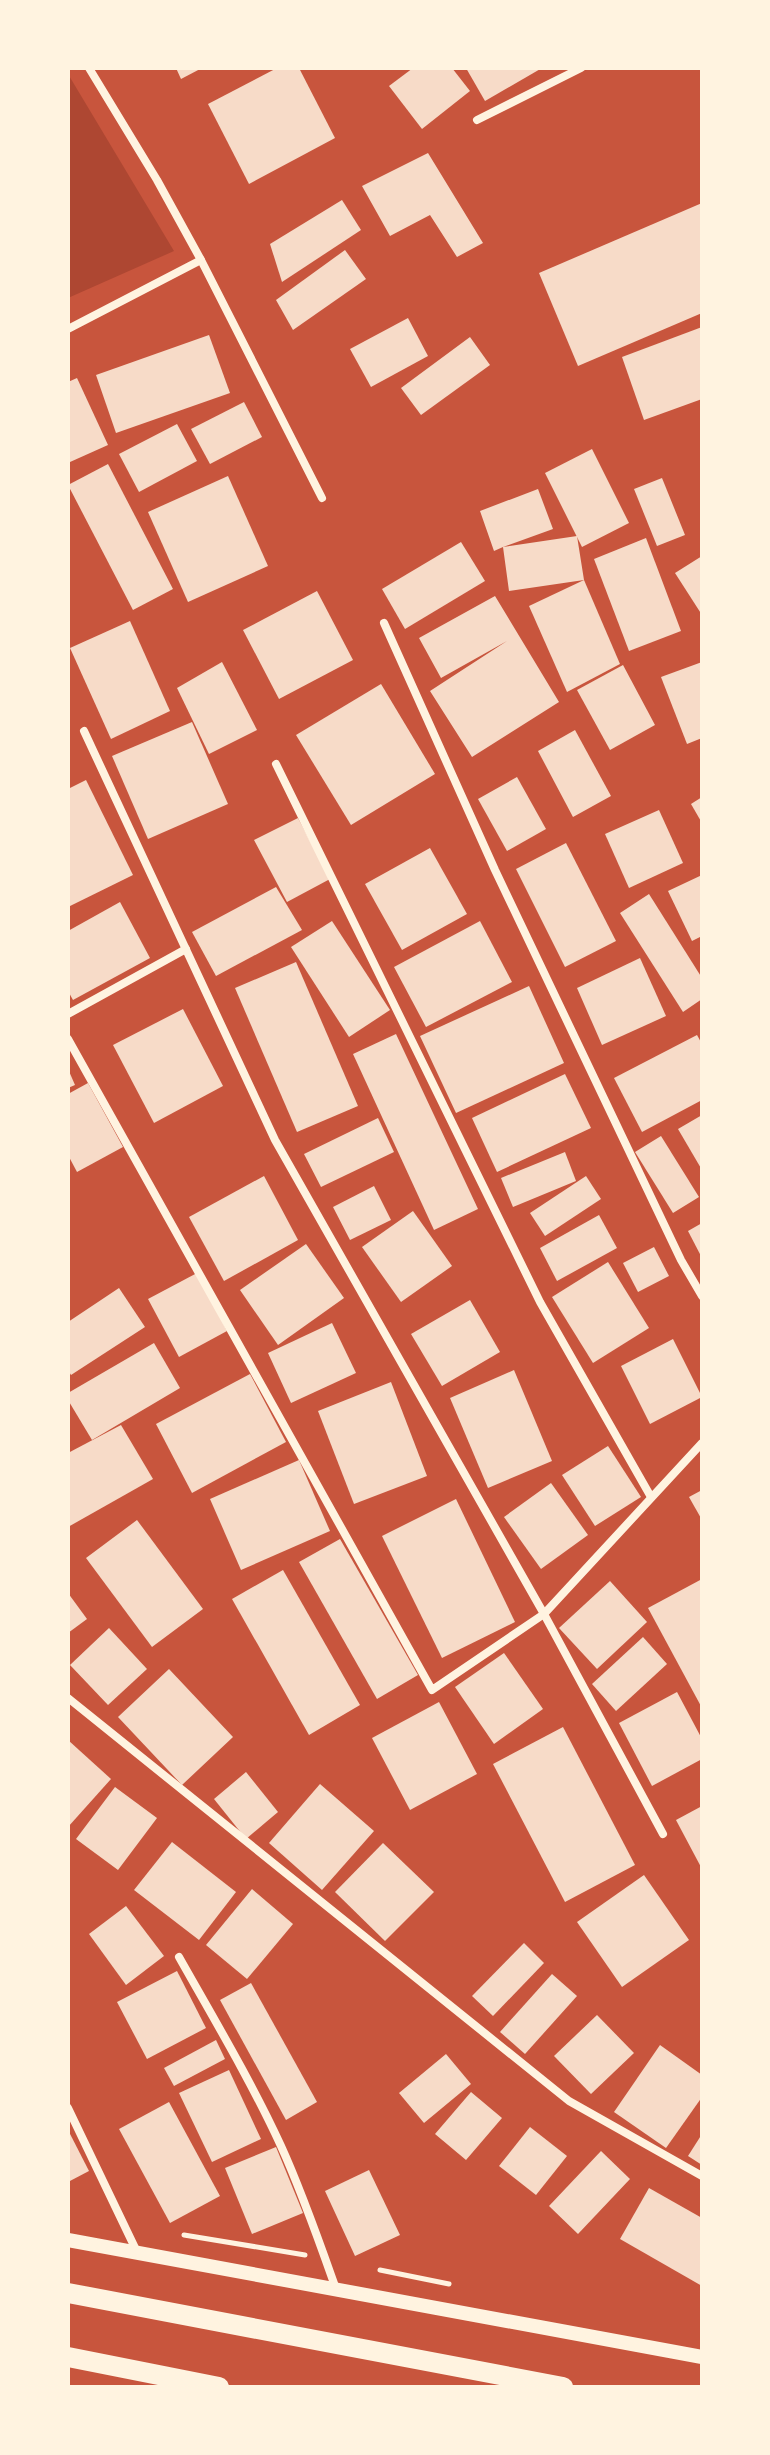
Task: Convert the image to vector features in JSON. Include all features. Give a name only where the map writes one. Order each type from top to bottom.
[{"type":"main road","points":[[68,2293],[563,2387]]},
{"type":"main road","points":[[68,2357],[219,2387]]},
{"type":"street","points":[[89,68],[201,260],[322,498]]},
{"type":"street","points":[[477,120],[581,68]]},
{"type":"street","points":[[68,329],[201,260]]},
{"type":"street","points":[[384,623],[501,884],[674,1246],[702,1296]]},
{"type":"street","points":[[84,731],[275,1140],[544,1614],[663,1834]]},
{"type":"street","points":[[276,764],[533,1288],[651,1497]]},
{"type":"street","points":[[68,1014],[186,949]]},
{"type":"street","points":[[68,1039],[432,1690],[544,1614],[702,1443]]},
{"type":"street","points":[[68,1698],[569,2101],[702,2176]]},
{"type":"street","points":[[179,1957],[245,2074],[280,2144],[336,2289]]},
{"type":"street","points":[[68,2108],[137,2252]]},
{"type":"street","points":[[68,2240],[702,2357]]},
{"type":"path","points":[[183,2235],[307,2256]]},
{"type":"shaded area","points":[[68,74],[174,251],[68,298]]},
{"type":"building","points":[[176,68],[202,68],[181,79]]},
{"type":"building","points":[[277,68],[299,68],[335,138],[249,184],[208,104]]},
{"type":"building","points":[[413,68],[452,68],[470,91],[422,129],[389,86]]},
{"type":"building","points":[[466,68],[542,68],[485,101]]},
{"type":"building","points":[[428,153],[483,243],[457,257],[430,215],[390,236],[362,186]]},
{"type":"building","points":[[342,200],[361,230],[282,282],[270,244]]},
{"type":"building","points":[[702,203],[702,313],[578,366],[539,273]]},
{"type":"building","points":[[345,250],[366,279],[293,330],[276,300]]},
{"type":"building","points":[[408,318],[428,356],[371,387],[350,349]]},
{"type":"building","points":[[702,327],[702,399],[644,420],[622,357]]},
{"type":"building","points":[[209,335],[230,393],[116,433],[96,375]]},
{"type":"building","points":[[470,337],[490,365],[421,415],[401,388]]},
{"type":"building","points":[[77,378],[108,445],[70,462],[68,382]]},
{"type":"building","points":[[244,402],[262,437],[210,464],[191,429]]},
{"type":"building","points":[[177,424],[197,461],[139,492],[119,454]]},
{"type":"building","points":[[592,449],[629,523],[582,547],[545,473]]},
{"type":"building","points":[[108,464],[173,589],[133,610],[68,485]]},
{"type":"building","points":[[228,476],[268,566],[188,602],[148,512]]},
{"type":"building","points":[[662,478],[685,535],[657,546],[634,489]]},
{"type":"building","points":[[538,489],[553,529],[494,551],[480,511]]},
{"type":"building","points":[[577,536],[584,580],[509,591],[503,547]]},
{"type":"building","points":[[646,538],[681,631],[629,651],[594,559]]},
{"type":"building","points":[[461,542],[485,581],[405,629],[382,589]]},
{"type":"building","points":[[702,556],[702,615],[675,573]]},
{"type":"building","points":[[584,580],[620,664],[567,692],[529,606]]},
{"type":"building","points":[[317,591],[353,660],[279,699],[243,630]]},
{"type":"building","points":[[495,596],[559,702],[472,757],[430,691],[507,641],[441,678],[419,638]]},
{"type":"building","points":[[130,621],[170,711],[111,739],[70,648]]},
{"type":"building","points":[[222,662],[257,730],[209,754],[177,688]]},
{"type":"building","points":[[702,662],[702,738],[687,744],[661,677]]},
{"type":"building","points":[[623,665],[655,725],[610,750],[577,690]]},
{"type":"building","points":[[381,684],[435,774],[351,825],[296,735]]},
{"type":"building","points":[[192,722],[228,804],[148,839],[112,756]]},
{"type":"building","points":[[575,730],[611,796],[573,817],[538,751]]},
{"type":"building","points":[[517,777],[546,829],[507,851],[478,799]]},
{"type":"building","points":[[86,780],[133,875],[68,907],[68,789]]},
{"type":"building","points":[[702,797],[702,823],[691,804]]},
{"type":"building","points":[[659,810],[683,863],[629,888],[605,834]]},
{"type":"building","points":[[298,818],[330,879],[287,902],[254,840]]},
{"type":"building","points":[[566,843],[616,941],[565,967],[516,869]]},
{"type":"building","points":[[430,848],[467,914],[402,950],[365,884]]},
{"type":"building","points":[[702,875],[702,936],[692,941],[668,891]]},
{"type":"building","points":[[276,887],[302,930],[216,976],[192,932]]},
{"type":"building","points":[[649,894],[702,978],[702,999],[683,1012],[620,913]]},
{"type":"building","points":[[120,902],[150,958],[73,1000],[68,991],[68,931]]},
{"type":"building","points":[[332,921],[390,1010],[349,1037],[291,947]]},
{"type":"building","points":[[480,921],[512,982],[426,1027],[394,967]]},
{"type":"building","points":[[640,958],[666,1016],[602,1045],[577,988]]},
{"type":"building","points":[[296,962],[358,1106],[297,1132],[235,988]]},
{"type":"building","points":[[529,986],[564,1063],[456,1113],[420,1036]]},
{"type":"building","points":[[183,1009],[223,1086],[154,1123],[113,1045]]},
{"type":"building","points":[[396,1034],[478,1209],[434,1230],[353,1054]]},
{"type":"building","points":[[697,1035],[702,1044],[702,1100],[642,1132],[614,1078]]},
{"type":"building","points":[[68,1069],[75,1085],[68,1088]]},
{"type":"building","points":[[565,1074],[591,1128],[497,1172],[472,1118]]},
{"type":"building","points":[[88,1083],[123,1147],[77,1172],[68,1155],[68,1094]]},
{"type":"building","points":[[702,1115],[702,1170],[678,1129]]},
{"type":"building","points":[[378,1118],[394,1152],[321,1187],[304,1154]]},
{"type":"building","points":[[661,1136],[699,1197],[673,1213],[635,1152]]},
{"type":"building","points":[[565,1152],[576,1181],[513,1207],[501,1178]]},
{"type":"building","points":[[264,1176],[298,1240],[224,1281],[189,1217]]},
{"type":"building","points":[[586,1176],[601,1199],[545,1236],[530,1213]]},
{"type":"building","points":[[374,1186],[391,1220],[350,1240],[333,1207]]},
{"type":"building","points":[[413,1211],[452,1266],[401,1302],[362,1247]]},
{"type":"building","points":[[599,1215],[617,1248],[557,1281],[540,1248]]},
{"type":"building","points":[[702,1223],[702,1258],[688,1231]]},
{"type":"building","points":[[306,1244],[344,1298],[278,1345],[240,1290]]},
{"type":"building","points":[[654,1247],[669,1276],[638,1292],[623,1263]]},
{"type":"building","points":[[608,1262],[649,1328],[593,1363],[552,1297]]},
{"type":"building","points":[[197,1273],[227,1331],[179,1357],[148,1299]]},
{"type":"building","points":[[119,1288],[145,1327],[71,1375],[68,1370],[68,1322]]},
{"type":"building","points":[[470,1300],[500,1352],[442,1386],[411,1334]]},
{"type":"building","points":[[332,1323],[356,1373],[291,1403],[268,1353]]},
{"type":"building","points":[[673,1339],[702,1397],[650,1424],[621,1366]]},
{"type":"building","points":[[154,1343],[180,1388],[92,1440],[68,1400],[68,1393]]},
{"type":"building","points":[[514,1370],[552,1461],[488,1488],[450,1398]]},
{"type":"building","points":[[250,1374],[286,1442],[192,1493],[156,1424]]},
{"type":"building","points":[[391,1382],[427,1476],[354,1504],[318,1411]]},
{"type":"building","points":[[121,1425],[153,1479],[68,1527],[68,1453]]},
{"type":"building","points":[[608,1446],[641,1497],[595,1526],[562,1475]]},
{"type":"building","points":[[299,1460],[330,1531],[241,1570],[210,1499]]},
{"type":"building","points":[[551,1483],[588,1535],[541,1569],[504,1517]]},
{"type":"building","points":[[702,1490],[702,1520],[689,1497]]},
{"type":"building","points":[[456,1499],[515,1622],[442,1658],[382,1536]]},
{"type":"building","points":[[137,1520],[203,1609],[152,1647],[86,1558]]},
{"type":"building","points":[[340,1539],[418,1675],[377,1699],[299,1562]]},
{"type":"building","points":[[283,1570],[360,1705],[309,1735],[232,1599]]},
{"type":"building","points":[[702,1579],[702,1708],[648,1608]]},
{"type":"building","points":[[610,1581],[647,1622],[597,1669],[559,1628]]},
{"type":"building","points":[[68,1593],[87,1619],[68,1633]]},
{"type":"building","points":[[109,1628],[147,1669],[108,1705],[70,1665]]},
{"type":"building","points":[[643,1637],[667,1664],[616,1711],[592,1684]]},
{"type":"building","points":[[504,1653],[543,1709],[494,1744],[455,1687]]},
{"type":"building","points":[[169,1669],[233,1737],[182,1785],[118,1717]]},
{"type":"building","points":[[677,1692],[702,1739],[702,1759],[652,1786],[619,1723]]},
{"type":"building","points":[[439,1702],[477,1774],[410,1810],[372,1738]]},
{"type":"building","points":[[563,1727],[635,1865],[565,1902],[493,1764]]},
{"type":"building","points":[[68,1740],[111,1779],[68,1827]]},
{"type":"building","points":[[246,1772],[278,1812],[246,1839],[214,1799]]},
{"type":"building","points":[[320,1784],[374,1831],[322,1890],[269,1843]]},
{"type":"building","points":[[115,1787],[157,1818],[118,1870],[76,1839]]},
{"type":"building","points":[[702,1806],[702,1869],[676,1820]]},
{"type":"building","points":[[172,1842],[236,1892],[199,1940],[134,1890]]},
{"type":"building","points":[[383,1843],[434,1892],[385,1941],[335,1892]]},
{"type":"building","points":[[644,1875],[689,1940],[622,1987],[577,1922]]},
{"type":"building","points":[[252,1889],[293,1924],[247,1979],[206,1945]]},
{"type":"building","points":[[126,1906],[164,1956],[126,1985],[89,1934]]},
{"type":"building","points":[[524,1943],[544,1963],[493,2016],[472,1996]]},
{"type":"building","points":[[177,1971],[206,2028],[147,2059],[117,2002]]},
{"type":"building","points":[[552,1974],[577,1996],[525,2054],[500,2032]]},
{"type":"building","points":[[251,1983],[317,2102],[286,2120],[220,2000]]},
{"type":"building","points":[[597,2015],[634,2053],[591,2094],[554,2056]]},
{"type":"building","points":[[216,2040],[225,2059],[174,2086],[164,2068]]},
{"type":"building","points":[[660,2045],[702,2075],[702,2097],[666,2148],[614,2112]]},
{"type":"building","points":[[446,2054],[471,2084],[424,2123],[399,2093]]},
{"type":"building","points":[[229,2070],[261,2139],[212,2162],[179,2093]]},
{"type":"building","points":[[471,2092],[502,2118],[466,2160],[435,2134]]},
{"type":"building","points":[[169,2102],[220,2196],[170,2223],[119,2129]]},
{"type":"building","points":[[530,2127],[567,2156],[536,2195],[499,2166]]},
{"type":"building","points":[[68,2130],[89,2171],[68,2182]]},
{"type":"building","points":[[702,2134],[702,2165],[688,2156]]},
{"type":"building","points":[[276,2147],[303,2213],[252,2234],[225,2168]]},
{"type":"building","points":[[601,2151],[630,2179],[578,2234],[549,2206]]},
{"type":"building","points":[[369,2170],[400,2235],[355,2256],[325,2191]]},
{"type":"building","points":[[649,2188],[702,2218],[702,2286],[620,2239]]}]
